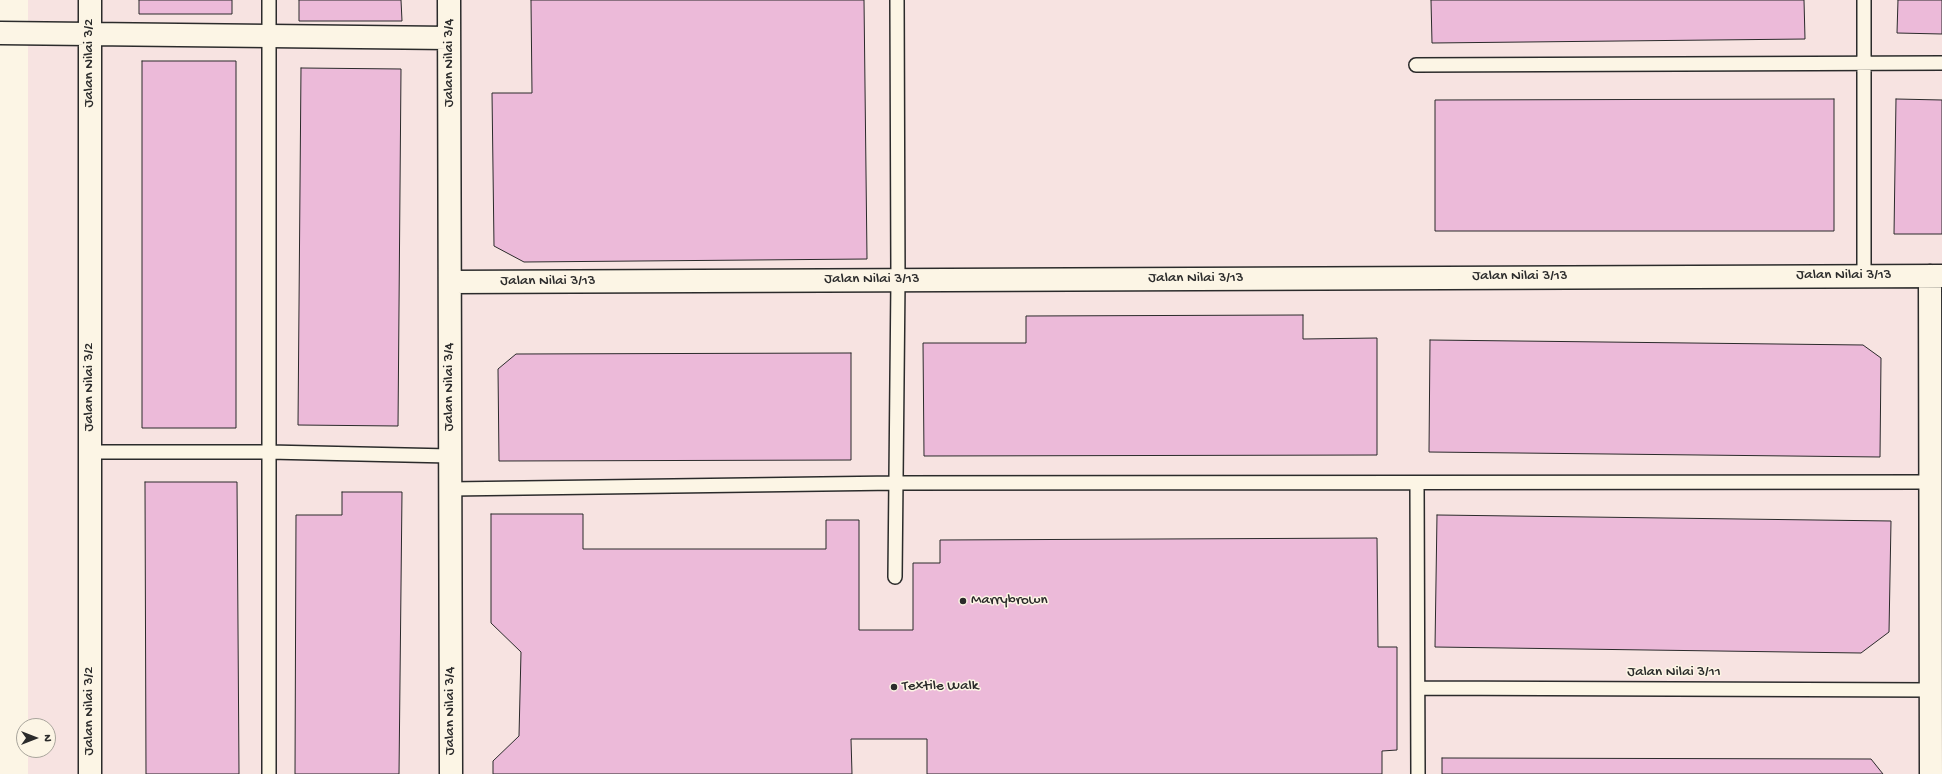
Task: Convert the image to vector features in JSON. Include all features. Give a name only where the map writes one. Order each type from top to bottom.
[{"type":"street","name":"Jalan Nilai 3/2","points":[[90,0],[90,774]]},
{"type":"street","name":"Jalan Nilai 3/4","points":[[450,0],[451,774]]},
{"type":"street","points":[[0,33],[450,38]]},
{"type":"street","points":[[1931,774],[1936,744],[1930,690],[1930,482],[1936,276]]},
{"type":"street","name":"Jalan Nilai 3/13","points":[[450,282],[1936,276]]},
{"type":"lane","points":[[268,0],[269,774]]},
{"type":"lane","points":[[895,577],[898,280],[898,0]]},
{"type":"lane","points":[[1864,0],[1864,276]]},
{"type":"lane","points":[[1416,65],[1942,63]]},
{"type":"lane","points":[[90,452],[269,452],[450,456]]},
{"type":"lane","points":[[1417,482],[1418,774]]},
{"type":"lane","points":[[450,489],[896,483],[1930,482]]},
{"type":"lane","name":"Jalan Nilai 3/11","points":[[1418,688],[1930,690]]},
{"type":"shaded area","points":[[28,0],[1942,0],[1942,774],[28,774],[28,758],[56,758],[56,718],[28,718]]},
{"type":"building","points":[[139,0],[232,0],[232,14],[139,14]]},
{"type":"building","points":[[299,0],[401,0],[402,21],[299,21]]},
{"type":"building","points":[[531,0],[864,0],[867,259],[524,262],[494,246],[492,93],[532,93]]},
{"type":"building","points":[[1431,0],[1804,0],[1805,39],[1432,43]]},
{"type":"building","points":[[1898,0],[1942,0],[1942,34],[1897,33]]},
{"type":"building","points":[[142,61],[236,61],[236,428],[142,428]]},
{"type":"building","points":[[301,68],[401,69],[398,426],[298,425]]},
{"type":"building","points":[[1834,99],[1834,231],[1435,231],[1435,100]]},
{"type":"building","points":[[1896,99],[1942,100],[1942,234],[1894,234]]},
{"type":"building","points":[[1303,315],[1303,339],[1377,338],[1377,455],[924,456],[923,343],[1026,343],[1026,316]]},
{"type":"building","points":[[1430,340],[1863,345],[1881,358],[1880,457],[1429,452]]},
{"type":"building","points":[[851,353],[851,460],[499,461],[498,369],[516,354]]},
{"type":"building","points":[[145,482],[237,482],[239,774],[146,774]]},
{"type":"building","points":[[342,492],[402,492],[399,774],[295,774],[296,515],[342,515]]},
{"type":"building","points":[[491,514],[583,514],[583,549],[826,549],[826,520],[859,520],[859,630],[913,630],[913,563],[940,563],[940,540],[1377,538],[1378,647],[1397,647],[1397,750],[1382,751],[1382,774],[927,774],[927,739],[851,739],[852,774],[493,774],[493,761],[519,736],[521,652],[491,623]]},
{"type":"building","points":[[1437,515],[1891,521],[1889,632],[1861,653],[1435,647]]},
{"type":"building","points":[[1442,758],[1871,759],[1883,774],[1442,774]]},
{"type":"place","name":"Marrybrown","points":[[963,601]]},
{"type":"place","name":"Textile Walk","points":[[894,687]]}]
